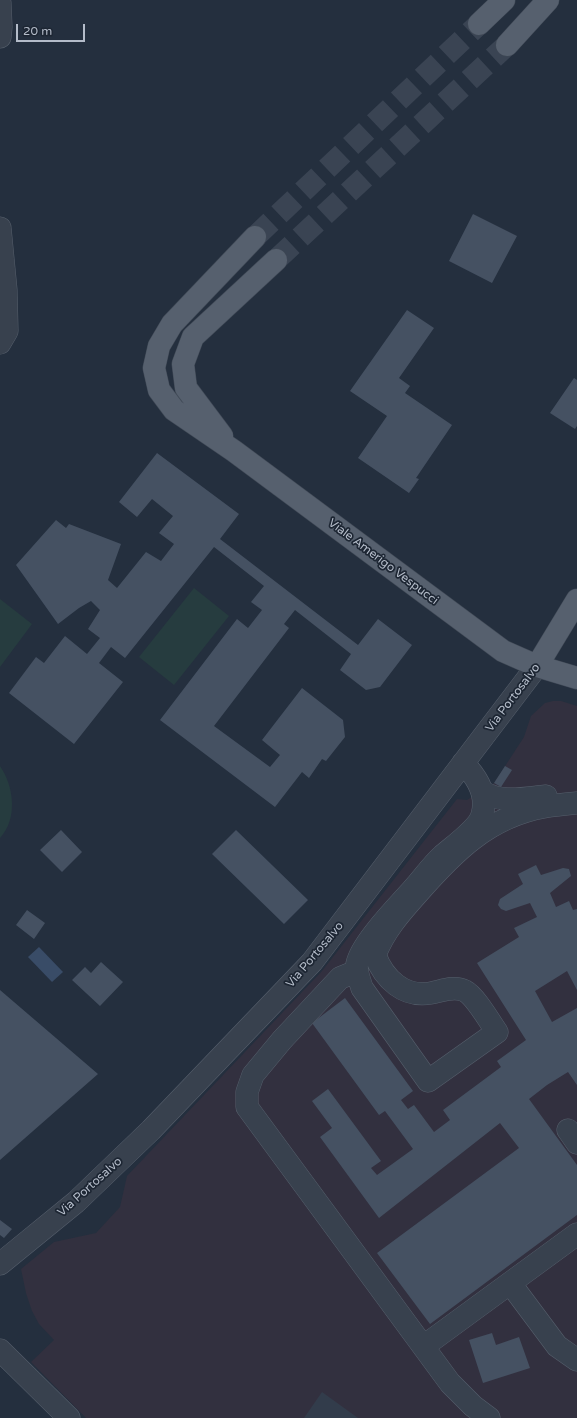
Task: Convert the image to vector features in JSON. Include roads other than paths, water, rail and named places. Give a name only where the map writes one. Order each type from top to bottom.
[{"type":"main road","points":[[479,24],[504,0]]},
{"type":"main road","points":[[507,45],[548,0]]},
{"type":"main road","points":[[234,451],[174,410],[159,390],[154,368],[159,346],[172,324],[254,237]]},
{"type":"main road","points":[[234,451],[186,388],[183,364],[193,337],[276,260]]},
{"type":"main road","name":"Viale Amerigo Vespucci","points":[[234,451],[503,651],[537,666],[577,678]]},
{"type":"main road","name":"Via Portosalvo","points":[[537,666],[577,600]]},
{"type":"street","points":[[0,3],[0,37]]},
{"type":"street","points":[[0,228],[6,290],[6,331],[0,343]]},
{"type":"street","name":"Via Portosalvo","points":[[0,1264],[76,1202],[151,1130],[312,962],[537,666]]},
{"type":"street","points":[[463,763],[473,773],[485,794],[493,814],[491,826]]},
{"type":"street","points":[[485,794],[498,799],[519,799],[577,794]]},
{"type":"street","points":[[485,794],[482,816],[474,827],[440,858],[374,935],[365,946],[357,964],[357,970],[362,988],[428,1081],[497,1032],[471,996],[464,990],[448,988],[431,993],[420,994],[404,990],[393,982],[379,966],[375,955],[379,944],[393,921],[445,862],[467,842],[491,826],[518,814],[542,807],[577,803]]},
{"type":"street","points":[[357,970],[340,978],[282,1040],[253,1075],[247,1092],[247,1107],[450,1383],[473,1406],[489,1418]]},
{"type":"street","points":[[424,1346],[577,1234]]},
{"type":"street","points":[[510,1283],[556,1346],[577,1360]]},
{"type":"street","points":[[0,1350],[69,1418]]},
{"type":"water","points":[[39,947],[63,972],[52,982],[28,957]]},
{"type":"tunnel","points":[[255,237],[479,24]]},
{"type":"tunnel","points":[[276,260],[507,45]]}]
